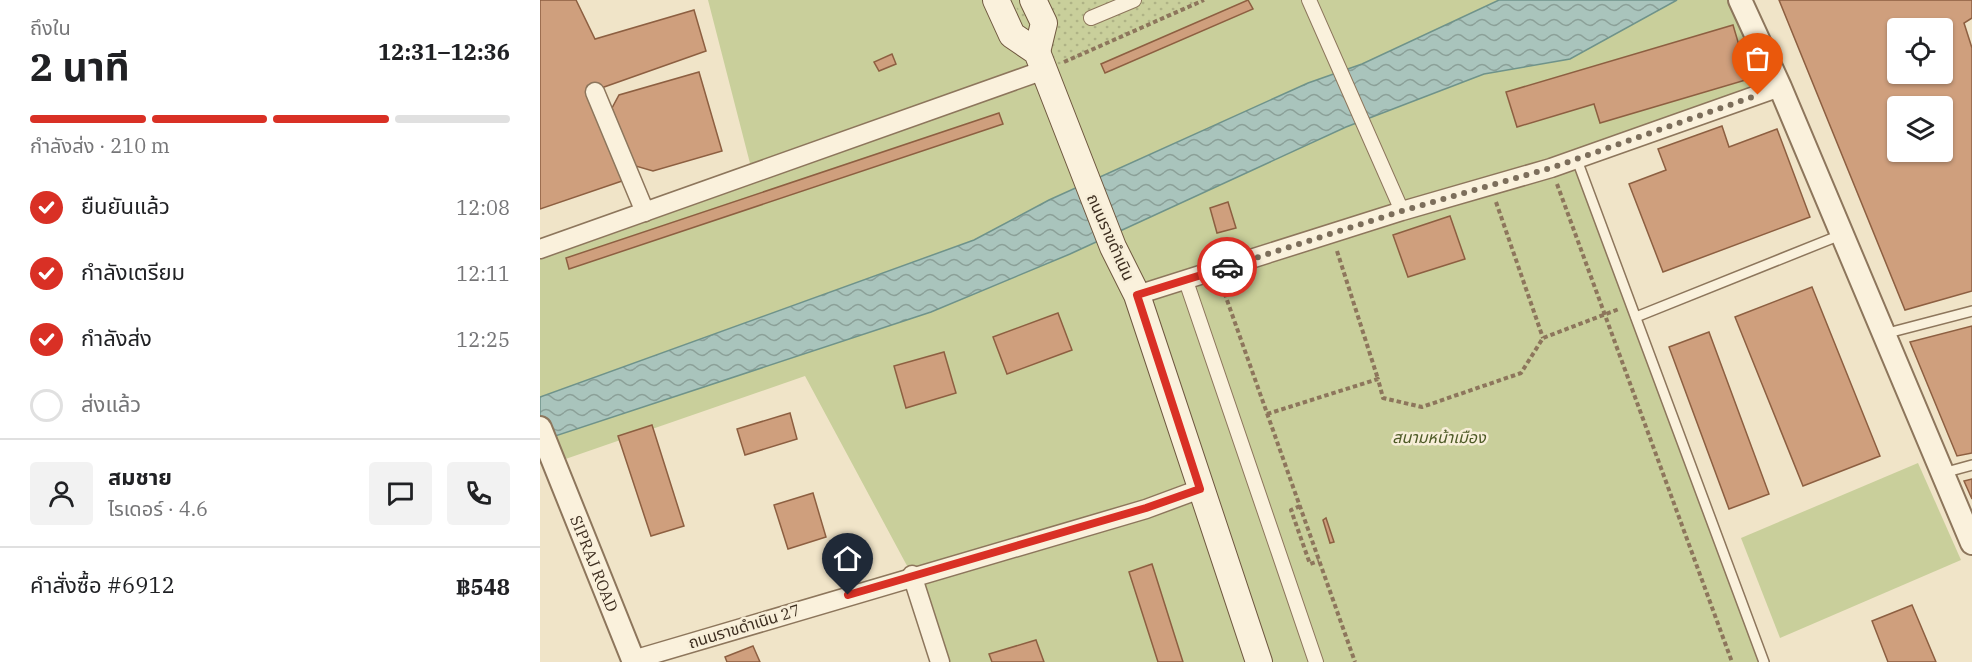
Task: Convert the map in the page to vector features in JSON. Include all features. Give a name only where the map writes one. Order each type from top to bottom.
[{"type":"main road","points":[[996,0],[1012,35],[1041,61]]},
{"type":"main road","points":[[1033,0],[1044,23],[1041,61]]},
{"type":"main road","name":"ถนนราขดำเนิน","points":[[1041,61],[1113,247],[1137,295],[1259,662]]},
{"type":"street","points":[[1091,18],[1134,0]]},
{"type":"street","points":[[1309,0],[1402,211]]},
{"type":"street","points":[[1740,0],[1780,87],[1972,543]]},
{"type":"street","points":[[540,249],[645,212],[1041,61]]},
{"type":"street","points":[[1137,295],[1402,211],[1577,160],[1780,87]]},
{"type":"street","points":[[595,92],[645,212]]},
{"type":"street","points":[[1186,281],[1316,662]]},
{"type":"street","name":"SIPRAJ ROAD","points":[[540,428],[633,661]]},
{"type":"street","name":"ถนนราขดำเนิน 27","points":[[633,661],[912,575],[1146,508],[1200,489]]},
{"type":"street","points":[[912,575],[940,662]]},
{"type":"lane","points":[[1577,160],[1764,662]]},
{"type":"lane","points":[[1635,317],[1842,234]]},
{"type":"lane","points":[[1884,334],[1972,311]]},
{"type":"lane","points":[[1943,473],[1972,465]]},
{"type":"path","points":[[1041,61],[1204,0]]},
{"type":"path","points":[[1551,168],[1732,662]]},
{"type":"path","points":[[1490,186],[1543,338]]},
{"type":"path","points":[[1331,234],[1383,398],[1422,407],[1521,373],[1543,338],[1631,304]]},
{"type":"path","points":[[1217,271],[1355,662]]},
{"type":"path","points":[[1267,414],[1378,379]]},
{"type":"path","points":[[1300,506],[1291,510],[1310,564],[1319,561]]},
{"type":"green space","name":"สนามหน้าเมือง","points":[[708,0],[1013,0],[1045,72],[1205,0],[1741,0],[1780,87],[1578,160],[1763,662],[940,662],[912,575],[805,376],[554,463],[540,428],[540,249],[753,175]]},
{"type":"green space","points":[[1010,0],[1205,0],[1041,74]]},
{"type":"green space","points":[[1918,463],[1961,560],[1780,638],[1741,538]]},
{"type":"water","points":[[1499,0],[1677,0],[1570,59],[1484,74],[1346,127],[1070,254],[931,312],[540,441],[540,397],[974,240],[1049,200],[1308,83],[1362,64]]},
{"type":"building","points":[[540,0],[576,0],[595,39],[694,10],[706,51],[590,92],[625,180],[540,209]]},
{"type":"building","points":[[1248,0],[1253,9],[1105,73],[1101,64]]},
{"type":"building","points":[[1779,0],[1972,0],[1972,18],[1964,23],[1972,48],[1972,291],[1905,310]]},
{"type":"building","points":[[1733,25],[1749,79],[1600,123],[1594,104],[1517,127],[1506,92]]},
{"type":"building","points":[[892,54],[896,64],[879,71],[874,62]]},
{"type":"building","points":[[699,72],[722,151],[653,171],[632,165],[612,108],[619,95]]},
{"type":"building","points":[[999,113],[1003,124],[569,269],[566,258]]},
{"type":"building","points":[[1722,126],[1729,147],[1777,129],[1810,217],[1663,272],[1629,184],[1666,170],[1658,149]]},
{"type":"building","points":[[1228,202],[1236,228],[1217,233],[1210,208]]},
{"type":"building","points":[[1450,216],[1465,259],[1408,277],[1393,235]]},
{"type":"building","points":[[1812,287],[1880,456],[1803,486],[1735,317]]},
{"type":"building","points":[[1058,313],[1072,350],[1007,374],[993,337]]},
{"type":"building","points":[[1972,326],[1972,453],[1957,456],[1910,342]]},
{"type":"building","points":[[1709,332],[1769,494],[1729,509],[1669,347]]},
{"type":"building","points":[[944,352],[956,393],[906,408],[894,366]]},
{"type":"building","points":[[790,413],[797,439],[745,455],[737,429]]},
{"type":"building","points":[[652,425],[684,526],[651,536],[618,436]]},
{"type":"building","points":[[1972,479],[1972,499],[1964,481]]},
{"type":"building","points":[[813,493],[826,537],[788,549],[774,505]]},
{"type":"building","points":[[1326,518],[1334,542],[1330,543],[1323,520]]},
{"type":"building","points":[[1152,564],[1183,662],[1158,662],[1129,572]]},
{"type":"building","points":[[1912,605],[1936,662],[1888,662],[1872,621]]},
{"type":"building","points":[[1036,640],[1044,662],[992,662],[989,654]]},
{"type":"building","points":[[753,646],[760,662],[727,662],[725,657]]},
{"type":"way so far","points":[[1227,267],[1402,211],[1577,160],[1758,95]]},
{"type":"route","points":[[848,595],[1146,508],[1200,489],[1137,295],[1227,267]]}]
